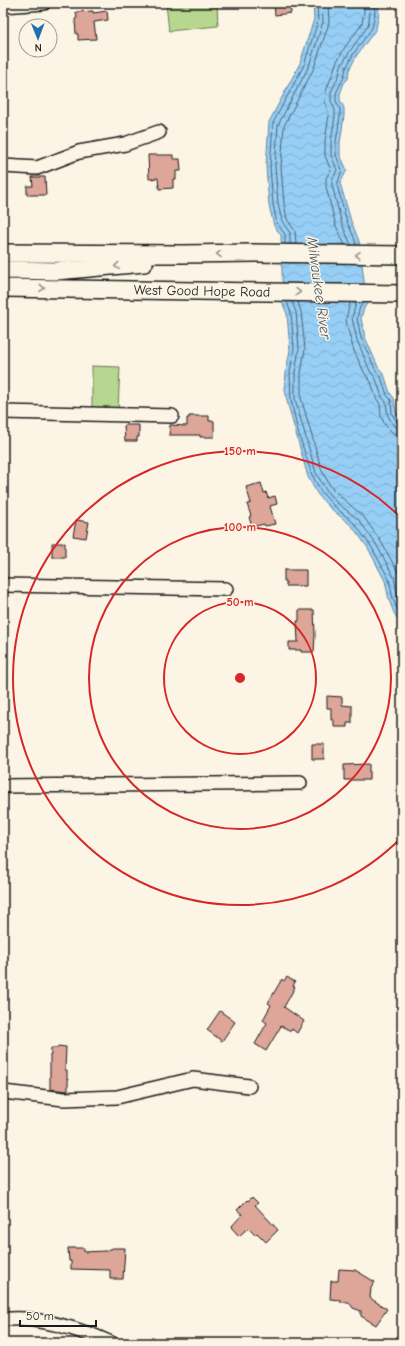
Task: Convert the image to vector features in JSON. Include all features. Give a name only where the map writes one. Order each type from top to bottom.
[{"type":"main road","points":[[3,252],[400,255]]},
{"type":"main road","points":[[3,272],[8,270],[56,271],[141,264],[183,254]]},
{"type":"main road","name":"West Good Hope Road","points":[[3,288],[399,294]]},
{"type":"street","points":[[3,6],[44,3]]},
{"type":"street","points":[[3,166],[37,168],[79,152],[125,144],[158,132]]},
{"type":"street","points":[[3,412],[172,416]]},
{"type":"street","points":[[3,585],[226,589]]},
{"type":"street","points":[[3,786],[300,783]]},
{"type":"street","points":[[3,1092],[64,1099],[116,1097],[193,1079],[249,1086]]},
{"type":"street","points":[[3,1319],[33,1320],[68,1327],[98,1336],[111,1343]]},
{"type":"green space","points":[[217,3],[218,26],[169,31],[166,4]]},
{"type":"green space","points":[[92,366],[120,367],[118,411],[92,409]]},
{"type":"water","name":"Milwaukee River","points":[[313,3],[378,3],[379,13],[376,29],[357,55],[349,70],[348,79],[344,83],[340,94],[340,100],[344,108],[344,116],[340,143],[340,155],[347,170],[340,183],[351,221],[359,241],[367,304],[361,318],[365,337],[378,367],[384,374],[390,393],[394,398],[396,412],[402,421],[402,626],[394,613],[389,600],[385,581],[368,548],[352,526],[330,508],[318,495],[308,477],[285,389],[286,371],[290,350],[287,314],[283,304],[281,235],[274,226],[269,205],[266,167],[269,122],[300,63],[314,19]]},
{"type":"building","points":[[274,3],[290,3],[291,13],[275,15]]},
{"type":"building","points":[[93,11],[93,13],[107,11],[108,20],[94,22],[96,39],[78,40],[78,34],[76,34],[76,12]]},
{"type":"building","points":[[148,155],[173,155],[173,159],[180,159],[181,171],[176,171],[176,179],[173,179],[173,188],[159,189],[158,178],[149,179]]},
{"type":"building","points":[[32,177],[45,177],[46,195],[27,195],[27,186],[33,186]]},
{"type":"building","points":[[189,416],[209,416],[209,421],[214,421],[214,437],[200,437],[200,435],[169,435],[170,425],[187,426],[187,418],[189,418]]},
{"type":"building","points":[[125,425],[139,425],[139,437],[137,437],[137,441],[125,441]]},
{"type":"building","points":[[261,483],[264,493],[266,492],[268,498],[275,496],[277,504],[270,506],[275,524],[265,526],[264,524],[252,527],[249,517],[251,516],[247,504],[251,503],[246,487]]},
{"type":"building","points":[[76,520],[89,522],[86,538],[73,536]]},
{"type":"building","points":[[52,543],[65,543],[65,557],[52,557]]},
{"type":"building","points":[[284,570],[306,570],[306,586],[286,586],[286,581],[284,581]]},
{"type":"building","points":[[299,610],[314,610],[314,652],[289,650],[289,642],[298,642],[297,621],[299,621]]},
{"type":"building","points":[[327,696],[342,697],[342,705],[352,706],[352,723],[347,723],[347,727],[334,727],[334,720],[331,720],[331,708],[327,708]]},
{"type":"building","points":[[312,744],[324,744],[324,759],[312,759]]},
{"type":"building","points":[[369,764],[369,780],[344,780],[344,765]]},
{"type":"building","points":[[287,977],[295,982],[293,986],[295,987],[284,1007],[304,1021],[297,1033],[292,1029],[291,1031],[281,1026],[266,1051],[255,1044],[267,1023],[263,1020],[271,1005],[268,1003],[282,979],[284,981]]},
{"type":"building","points":[[220,1011],[235,1022],[222,1041],[207,1030]]},
{"type":"building","points":[[58,1046],[66,1047],[65,1070],[67,1070],[68,1091],[50,1089],[51,1048],[58,1048]]},
{"type":"building","points":[[252,1197],[258,1203],[255,1205],[278,1230],[266,1242],[257,1233],[255,1235],[248,1228],[239,1236],[231,1227],[242,1214],[237,1210]]},
{"type":"building","points":[[68,1248],[84,1248],[84,1252],[125,1248],[123,1279],[110,1279],[110,1270],[71,1269]]},
{"type":"building","points":[[339,1269],[355,1270],[375,1282],[371,1288],[370,1298],[387,1309],[376,1325],[361,1316],[361,1311],[353,1308],[349,1302],[340,1302],[341,1300],[330,1299],[331,1281],[338,1281]]}]
